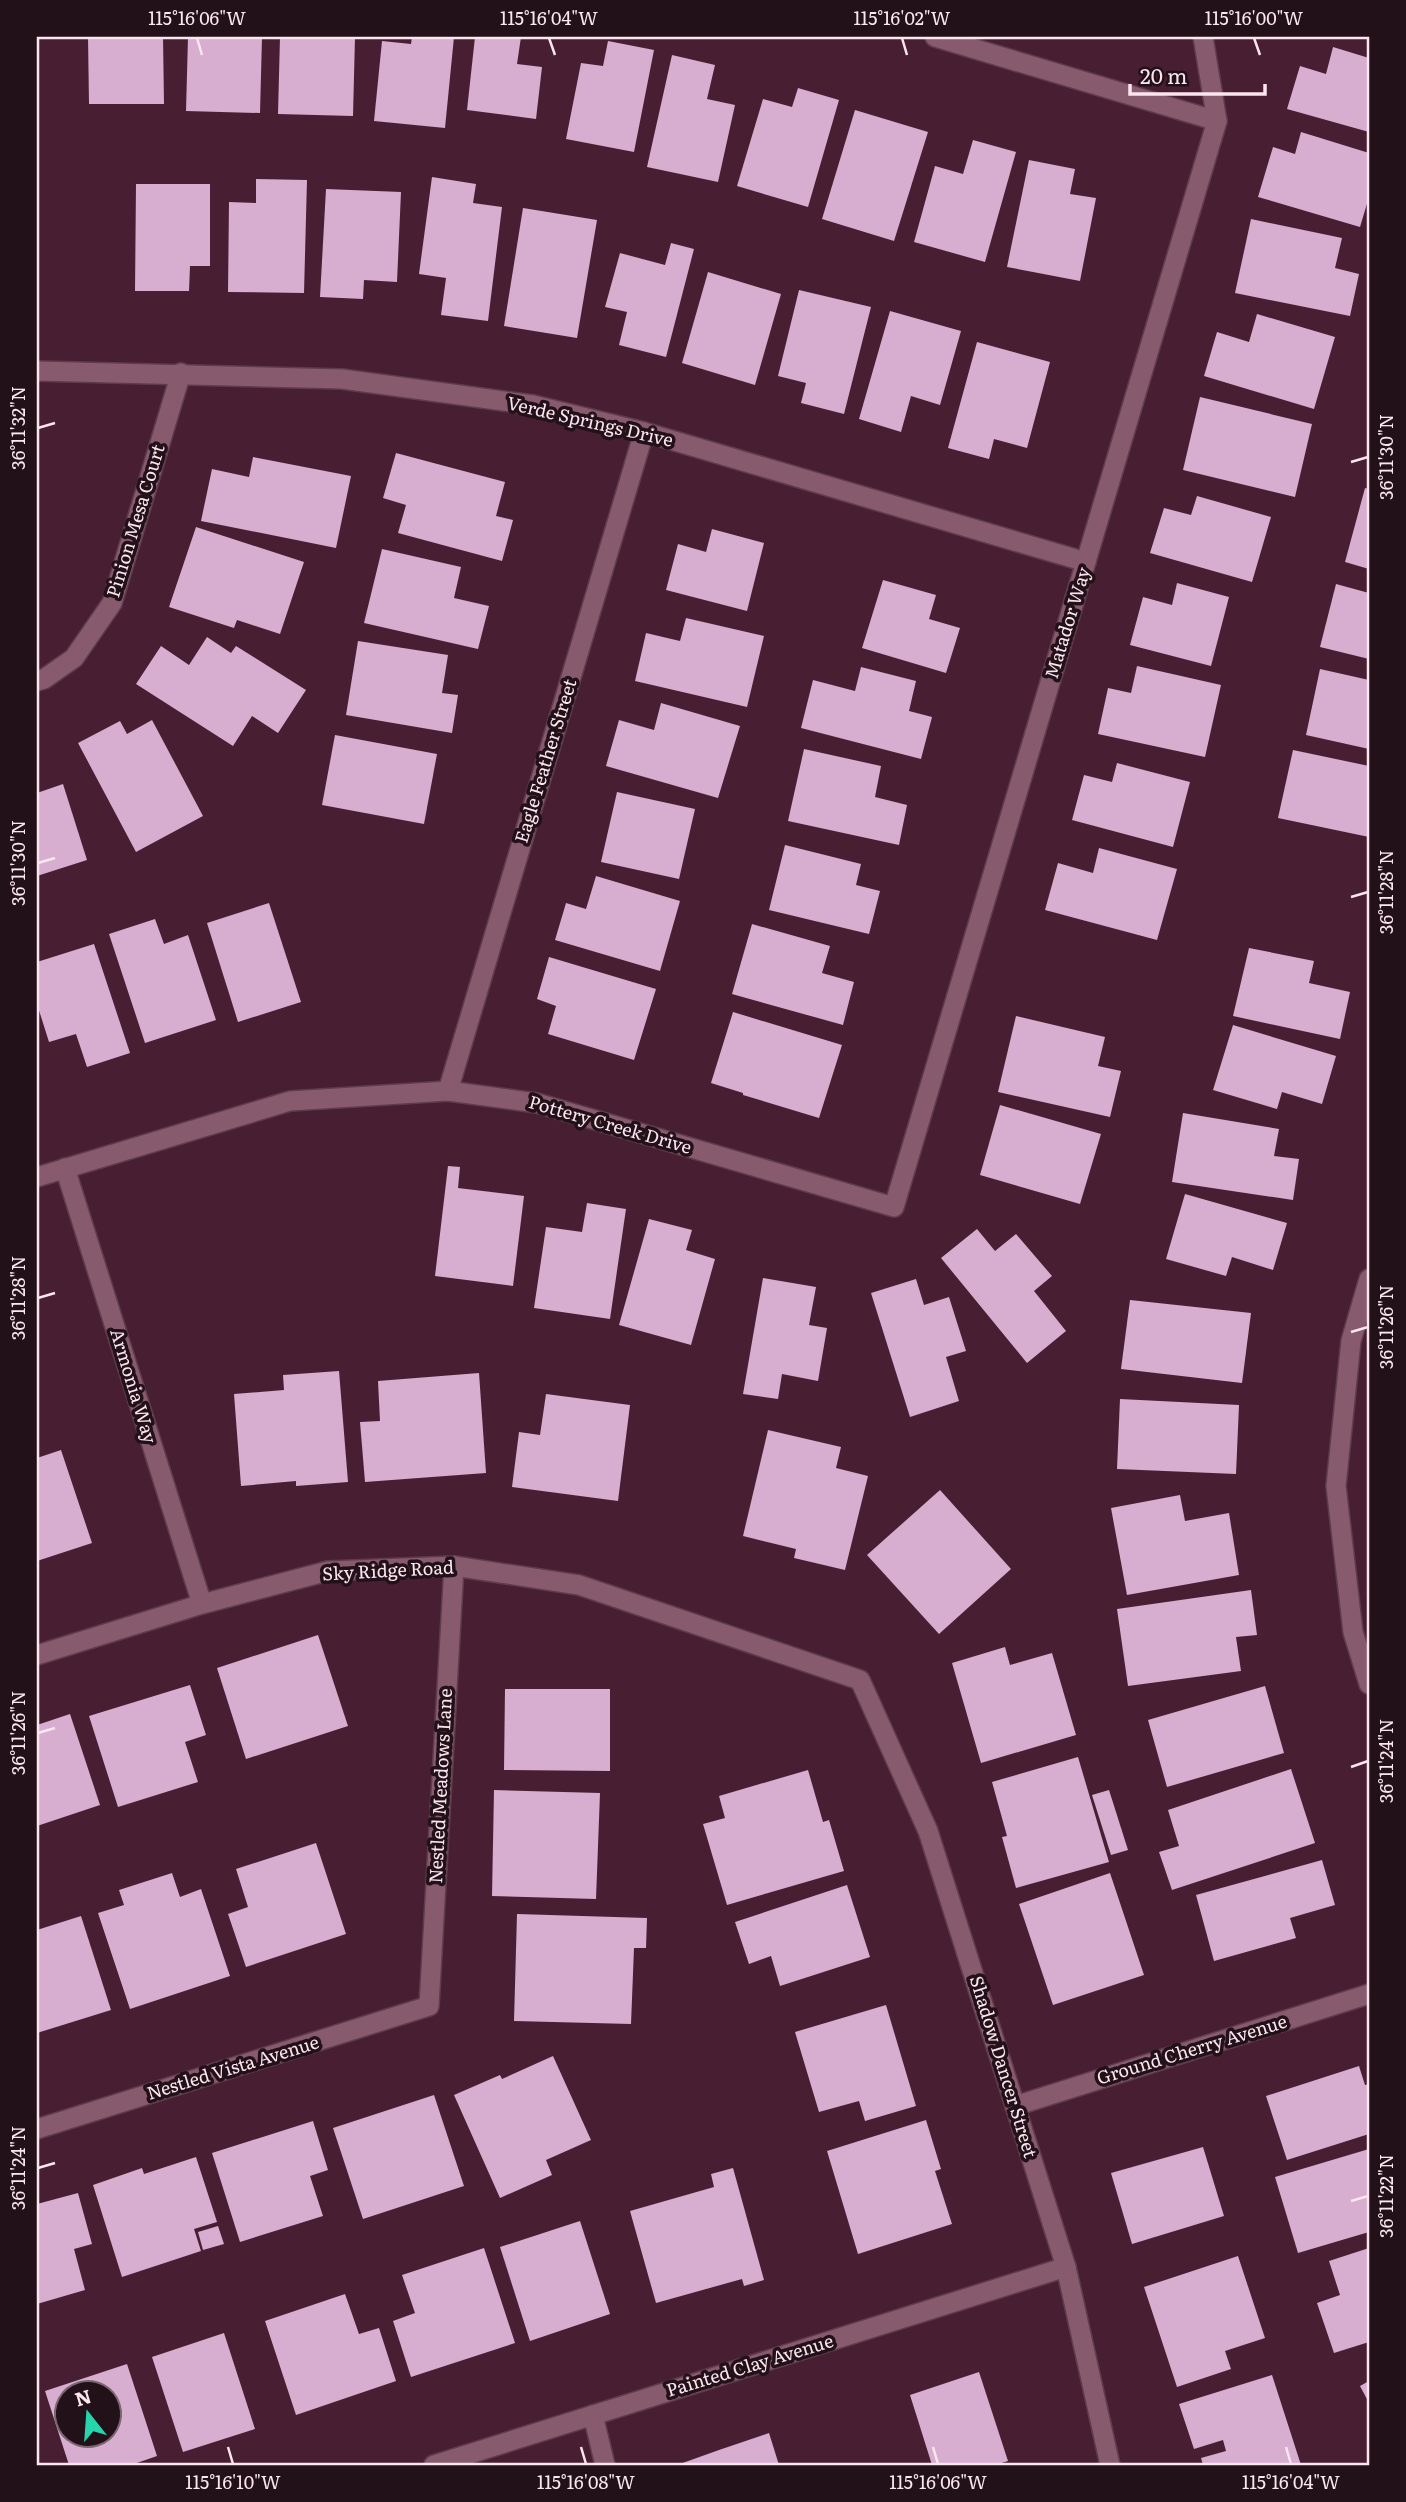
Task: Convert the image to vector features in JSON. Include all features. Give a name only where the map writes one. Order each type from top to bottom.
[{"type":"street","points":[[935,37],[1217,121]]},
{"type":"street","name":"Matador Way","points":[[894,1207],[1217,121],[1203,37]]},
{"type":"street","name":"Verde Springs Drive","points":[[37,371],[342,379],[533,405],[644,432],[1086,562]]},
{"type":"street","name":"Pinion Mesa Court","points":[[37,681],[74,658],[112,603],[181,373]]},
{"type":"street","name":"Eagle Feather Street","points":[[448,1091],[644,432]]},
{"type":"street","name":"Pottery Creek Drive","points":[[37,1177],[290,1101],[448,1091],[537,1102],[894,1207]]},
{"type":"street","name":"Armonia Way","points":[[65,1168],[202,1604]]},
{"type":"street","points":[[1369,1279],[1351,1341],[1336,1486],[1353,1632],[1369,1684]]},
{"type":"street","name":"Sky Ridge Road","points":[[37,1655],[202,1604],[328,1571],[454,1566],[579,1585],[860,1680]]},
{"type":"street","name":"Nestled Meadows Lane","points":[[429,2006],[454,1566]]},
{"type":"street","name":"Shadow Dancer Street","points":[[860,1680],[928,1831],[1066,2267],[1110,2465]]},
{"type":"street","name":"Ground Cherry Avenue","points":[[1015,2106],[1369,1994]]},
{"type":"street","name":"Nestled Vista Avenue","points":[[37,2129],[429,2006]]},
{"type":"street","name":"Painted Clay Avenue","points":[[435,2465],[1066,2267]]},
{"type":"street","points":[[593,2415],[605,2465]]},
{"type":"building","points":[[88,37],[163,37],[164,104],[89,104]]},
{"type":"building","points":[[188,37],[262,37],[260,113],[186,111]]},
{"type":"building","points":[[280,37],[355,37],[353,116],[278,114]]},
{"type":"building","points":[[412,37],[454,37],[445,128],[374,121],[382,41],[411,44]]},
{"type":"building","points":[[475,37],[521,37],[517,64],[542,67],[536,119],[467,110]]},
{"type":"building","points":[[608,41],[654,50],[634,152],[566,139],[581,63],[603,66]]},
{"type":"building","points":[[1333,47],[1369,58],[1369,132],[1287,109],[1300,66],[1326,74]]},
{"type":"building","points":[[672,55],[715,65],[707,99],[735,105],[718,182],[647,167]]},
{"type":"building","points":[[798,88],[839,100],[808,207],[737,186],[763,99],[792,107]]},
{"type":"building","points":[[855,110],[928,132],[894,241],[822,219]]},
{"type":"building","points":[[1301,132],[1369,153],[1369,197],[1360,227],[1258,197],[1273,147],[1295,154]]},
{"type":"building","points":[[973,140],[1016,152],[985,262],[914,242],[935,166],[963,174]]},
{"type":"building","points":[[1029,160],[1075,169],[1070,194],[1096,198],[1080,281],[1007,267]]},
{"type":"building","points":[[432,177],[476,184],[473,203],[502,207],[488,321],[441,315],[446,278],[419,274]]},
{"type":"building","points":[[256,179],[307,180],[304,293],[228,292],[229,202],[256,203]]},
{"type":"building","points":[[136,184],[210,184],[210,266],[190,266],[189,291],[135,291]]},
{"type":"building","points":[[326,189],[401,192],[397,282],[364,280],[363,299],[320,297]]},
{"type":"building","points":[[523,208],[597,220],[577,338],[504,326]]},
{"type":"building","points":[[1251,219],[1342,238],[1335,268],[1359,274],[1350,316],[1235,293]]},
{"type":"building","points":[[671,243],[694,249],[666,357],[619,345],[627,312],[605,307],[620,253],[665,265]]},
{"type":"building","points":[[708,272],[781,294],[755,385],[682,363]]},
{"type":"building","points":[[799,290],[871,307],[844,414],[801,403],[806,383],[778,376]]},
{"type":"building","points":[[890,311],[961,331],[940,405],[911,396],[901,432],[859,419]]},
{"type":"building","points":[[1257,314],[1335,337],[1314,409],[1204,376],[1217,332],[1249,342]]},
{"type":"building","points":[[977,342],[1050,362],[1027,448],[994,439],[989,459],[948,448]]},
{"type":"building","points":[[1200,397],[1312,424],[1295,497],[1183,470]]},
{"type":"building","points":[[396,453],[505,482],[496,516],[513,520],[502,561],[398,533],[406,505],[383,498]]},
{"type":"building","points":[[253,457],[351,476],[336,548],[201,521],[212,469],[249,477]]},
{"type":"building","points":[[1365,488],[1369,489],[1369,569],[1345,562]]},
{"type":"building","points":[[1197,496],[1271,517],[1252,582],[1150,553],[1164,508],[1191,515]]},
{"type":"building","points":[[196,527],[304,562],[280,634],[237,620],[234,628],[169,607]]},
{"type":"building","points":[[712,529],[764,543],[747,611],[666,590],[678,544],[706,552]]},
{"type":"building","points":[[382,549],[461,567],[454,598],[489,606],[478,649],[364,623]]},
{"type":"building","points":[[883,580],[936,595],[929,619],[960,628],[946,673],[862,648]]},
{"type":"building","points":[[1177,583],[1229,597],[1211,666],[1130,645],[1143,597],[1172,605]]},
{"type":"building","points":[[1336,584],[1369,593],[1369,659],[1320,647]]},
{"type":"building","points":[[686,618],[764,636],[747,707],[635,681],[646,633],[680,641]]},
{"type":"building","points":[[207,637],[231,653],[236,646],[306,690],[278,733],[252,716],[233,746],[136,684],[161,646],[189,665]]},
{"type":"building","points":[[358,641],[448,655],[442,693],[458,695],[452,733],[346,715]]},
{"type":"building","points":[[1137,666],[1221,685],[1205,757],[1098,734],[1108,688],[1131,693]]},
{"type":"building","points":[[861,667],[916,681],[909,711],[932,717],[921,759],[801,728],[813,680],[855,691]]},
{"type":"building","points":[[1320,669],[1369,680],[1369,749],[1306,735]]},
{"type":"building","points":[[661,703],[740,726],[718,798],[606,766],[619,720],[654,730]]},
{"type":"building","points":[[152,720],[203,816],[136,852],[78,743],[120,721],[127,734]]},
{"type":"building","points":[[335,735],[437,754],[424,824],[322,805]]},
{"type":"building","points":[[804,749],[881,766],[875,797],[907,805],[899,845],[788,821]]},
{"type":"building","points":[[1293,750],[1369,766],[1369,837],[1278,818]]},
{"type":"building","points":[[1117,763],[1190,782],[1173,847],[1072,820],[1084,775],[1112,782]]},
{"type":"building","points":[[63,784],[87,860],[37,876],[37,793]]},
{"type":"building","points":[[617,792],[695,809],[679,879],[601,862]]},
{"type":"building","points":[[785,845],[861,864],[856,885],[880,891],[869,934],[769,910]]},
{"type":"building","points":[[1099,848],[1177,869],[1157,940],[1045,910],[1058,863],[1093,873]]},
{"type":"building","points":[[596,876],[680,901],[660,971],[555,940],[566,903],[586,909]]},
{"type":"building","points":[[269,903],[301,1002],[238,1022],[207,923]]},
{"type":"building","points":[[155,919],[164,944],[188,935],[216,1020],[145,1043],[109,934]]},
{"type":"building","points":[[752,924],[830,946],[822,973],[854,982],[843,1025],[732,994]]},
{"type":"building","points":[[94,944],[130,1053],[87,1067],[76,1034],[49,1042],[37,1004],[37,962]]},
{"type":"building","points":[[1249,948],[1314,961],[1309,983],[1350,992],[1340,1039],[1233,1016]]},
{"type":"building","points":[[549,957],[656,989],[634,1060],[548,1034],[556,1006],[537,999]]},
{"type":"building","points":[[733,1012],[842,1045],[819,1118],[711,1083]]},
{"type":"building","points":[[1016,1016],[1105,1037],[1098,1066],[1121,1071],[1110,1117],[998,1092]]},
{"type":"building","points":[[1233,1025],[1336,1056],[1322,1104],[1282,1092],[1277,1109],[1213,1090]]},
{"type":"building","points":[[1000,1105],[1101,1134],[1080,1204],[980,1175]]},
{"type":"building","points":[[1183,1113],[1279,1129],[1274,1156],[1299,1159],[1293,1200],[1172,1182]]},
{"type":"building","points":[[448,1166],[460,1167],[458,1188],[524,1196],[513,1286],[435,1276]]},
{"type":"building","points":[[1185,1194],[1287,1223],[1273,1270],[1232,1257],[1226,1276],[1166,1259]]},
{"type":"building","points":[[587,1203],[626,1209],[610,1319],[534,1308],[546,1227],[582,1232]]},
{"type":"building","points":[[649,1219],[692,1230],[686,1250],[715,1259],[691,1345],[619,1325]]},
{"type":"building","points":[[977,1229],[995,1251],[1016,1234],[1052,1276],[1034,1291],[1066,1331],[1027,1363],[941,1258]]},
{"type":"building","points":[[763,1278],[816,1287],[809,1325],[827,1328],[818,1381],[782,1374],[778,1399],[743,1394]]},
{"type":"building","points":[[916,1279],[924,1305],[949,1297],[966,1351],[946,1357],[959,1401],[910,1417],[871,1293]]},
{"type":"building","points":[[1130,1300],[1251,1313],[1242,1383],[1121,1369]]},
{"type":"building","points":[[339,1371],[348,1482],[296,1486],[296,1481],[241,1486],[234,1394],[284,1390],[283,1375]]},
{"type":"building","points":[[479,1373],[486,1473],[365,1482],[360,1422],[380,1421],[378,1381]]},
{"type":"building","points":[[546,1394],[630,1405],[618,1501],[512,1487],[519,1432],[540,1435]]},
{"type":"building","points":[[1120,1399],[1239,1405],[1236,1474],[1117,1469]]},
{"type":"building","points":[[768,1430],[841,1447],[836,1468],[868,1476],[845,1570],[794,1558],[796,1549],[743,1536]]},
{"type":"building","points":[[61,1450],[92,1543],[37,1561],[37,1458]]},
{"type":"building","points":[[940,1490],[1011,1569],[939,1634],[867,1555]]},
{"type":"building","points":[[1180,1495],[1185,1521],[1229,1513],[1239,1575],[1127,1595],[1111,1508]]},
{"type":"building","points":[[1251,1590],[1257,1635],[1236,1637],[1241,1671],[1128,1686],[1117,1609]]},
{"type":"building","points":[[318,1635],[348,1726],[246,1759],[217,1668]]},
{"type":"building","points":[[1005,1647],[1010,1665],[1052,1653],[1076,1735],[981,1763],[952,1663]]},
{"type":"building","points":[[190,1685],[206,1735],[185,1742],[198,1782],[118,1807],[89,1716]]},
{"type":"building","points":[[1265,1686],[1284,1753],[1167,1787],[1148,1720]]},
{"type":"building","points":[[505,1689],[610,1689],[610,1771],[504,1770]]},
{"type":"building","points":[[70,1714],[100,1805],[37,1826],[37,1725]]},
{"type":"building","points":[[1078,1757],[1109,1862],[1016,1888],[1002,1837],[1007,1836],[992,1782]]},
{"type":"building","points":[[1291,1769],[1315,1843],[1172,1890],[1159,1852],[1179,1846],[1168,1810]]},
{"type":"building","points":[[808,1770],[823,1822],[829,1820],[844,1871],[727,1905],[703,1824],[725,1818],[719,1796]]},
{"type":"building","points":[[494,1790],[600,1793],[596,1899],[492,1896]]},
{"type":"building","points":[[1109,1790],[1128,1850],[1111,1855],[1092,1795]]},
{"type":"building","points":[[316,1843],[346,1934],[246,1967],[228,1914],[248,1907],[236,1869]]},
{"type":"building","points":[[1322,1860],[1335,1905],[1290,1918],[1296,1938],[1214,1961],[1196,1895]]},
{"type":"building","points":[[172,1873],[180,1897],[201,1889],[230,1976],[130,2009],[98,1913],[124,1905],[119,1890]]},
{"type":"building","points":[[1110,1873],[1144,1975],[1053,2005],[1019,1904]]},
{"type":"building","points":[[847,1885],[870,1957],[780,1986],[771,1956],[749,1964],[735,1922]]},
{"type":"building","points":[[517,1914],[647,1918],[646,1948],[634,1948],[631,2024],[514,2021]]},
{"type":"building","points":[[81,1916],[111,2010],[37,2033],[37,1930]]},
{"type":"building","points":[[886,2005],[916,2106],[865,2121],[859,2101],[819,2112],[795,2032]]},
{"type":"building","points":[[553,2056],[591,2140],[546,2160],[552,2175],[500,2198],[454,2095],[500,2075],[502,2079]]},
{"type":"building","points":[[1359,2066],[1365,2085],[1369,2084],[1369,2134],[1287,2160],[1266,2096]]},
{"type":"building","points":[[434,2095],[464,2186],[363,2219],[333,2128]]},
{"type":"building","points":[[926,2120],[941,2169],[935,2171],[952,2224],[858,2254],[827,2151]]},
{"type":"building","points":[[313,2121],[328,2170],[310,2176],[323,2216],[240,2242],[212,2153]]},
{"type":"building","points":[[1203,2147],[1224,2216],[1132,2244],[1111,2173]]},
{"type":"building","points":[[1369,2149],[1369,2232],[1298,2253],[1275,2177]]},
{"type":"building","points":[[196,2157],[217,2222],[194,2229],[201,2251],[122,2277],[93,2185],[142,2168],[144,2174]]},
{"type":"building","points":[[733,2168],[764,2280],[744,2286],[742,2279],[656,2303],[630,2211],[714,2187],[711,2174]]},
{"type":"building","points":[[78,2193],[92,2244],[74,2249],[85,2290],[37,2304],[37,2204]]},
{"type":"building","points":[[580,2221],[610,2314],[530,2341],[500,2247]]},
{"type":"building","points":[[218,2226],[224,2244],[203,2250],[198,2232]]},
{"type":"building","points":[[484,2248],[515,2343],[411,2377],[393,2321],[415,2313],[402,2275]]},
{"type":"building","points":[[1369,2248],[1369,2342],[1334,2353],[1317,2303],[1340,2295],[1329,2261]]},
{"type":"building","points":[[1238,2256],[1265,2338],[1225,2351],[1231,2369],[1177,2387],[1144,2287]]},
{"type":"building","points":[[345,2294],[359,2334],[379,2328],[396,2381],[296,2415],[265,2321]]},
{"type":"building","points":[[224,2333],[255,2429],[183,2452],[152,2357]]},
{"type":"building","points":[[127,2364],[157,2456],[131,2465],[69,2465],[64,2450],[122,2450],[122,2380],[78,2380]]},
{"type":"building","points":[[979,2372],[1008,2461],[995,2465],[932,2465],[910,2395]]},
{"type":"building","points":[[1272,2375],[1301,2465],[1203,2465],[1201,2458],[1226,2451],[1223,2440],[1194,2449],[1179,2404]]},
{"type":"building","points":[[1369,2381],[1369,2403],[1360,2386]]},
{"type":"building","points":[[52,2389],[52,2413],[45,2391]]},
{"type":"building","points":[[769,2433],[779,2465],[677,2465],[719,2450]]}]
